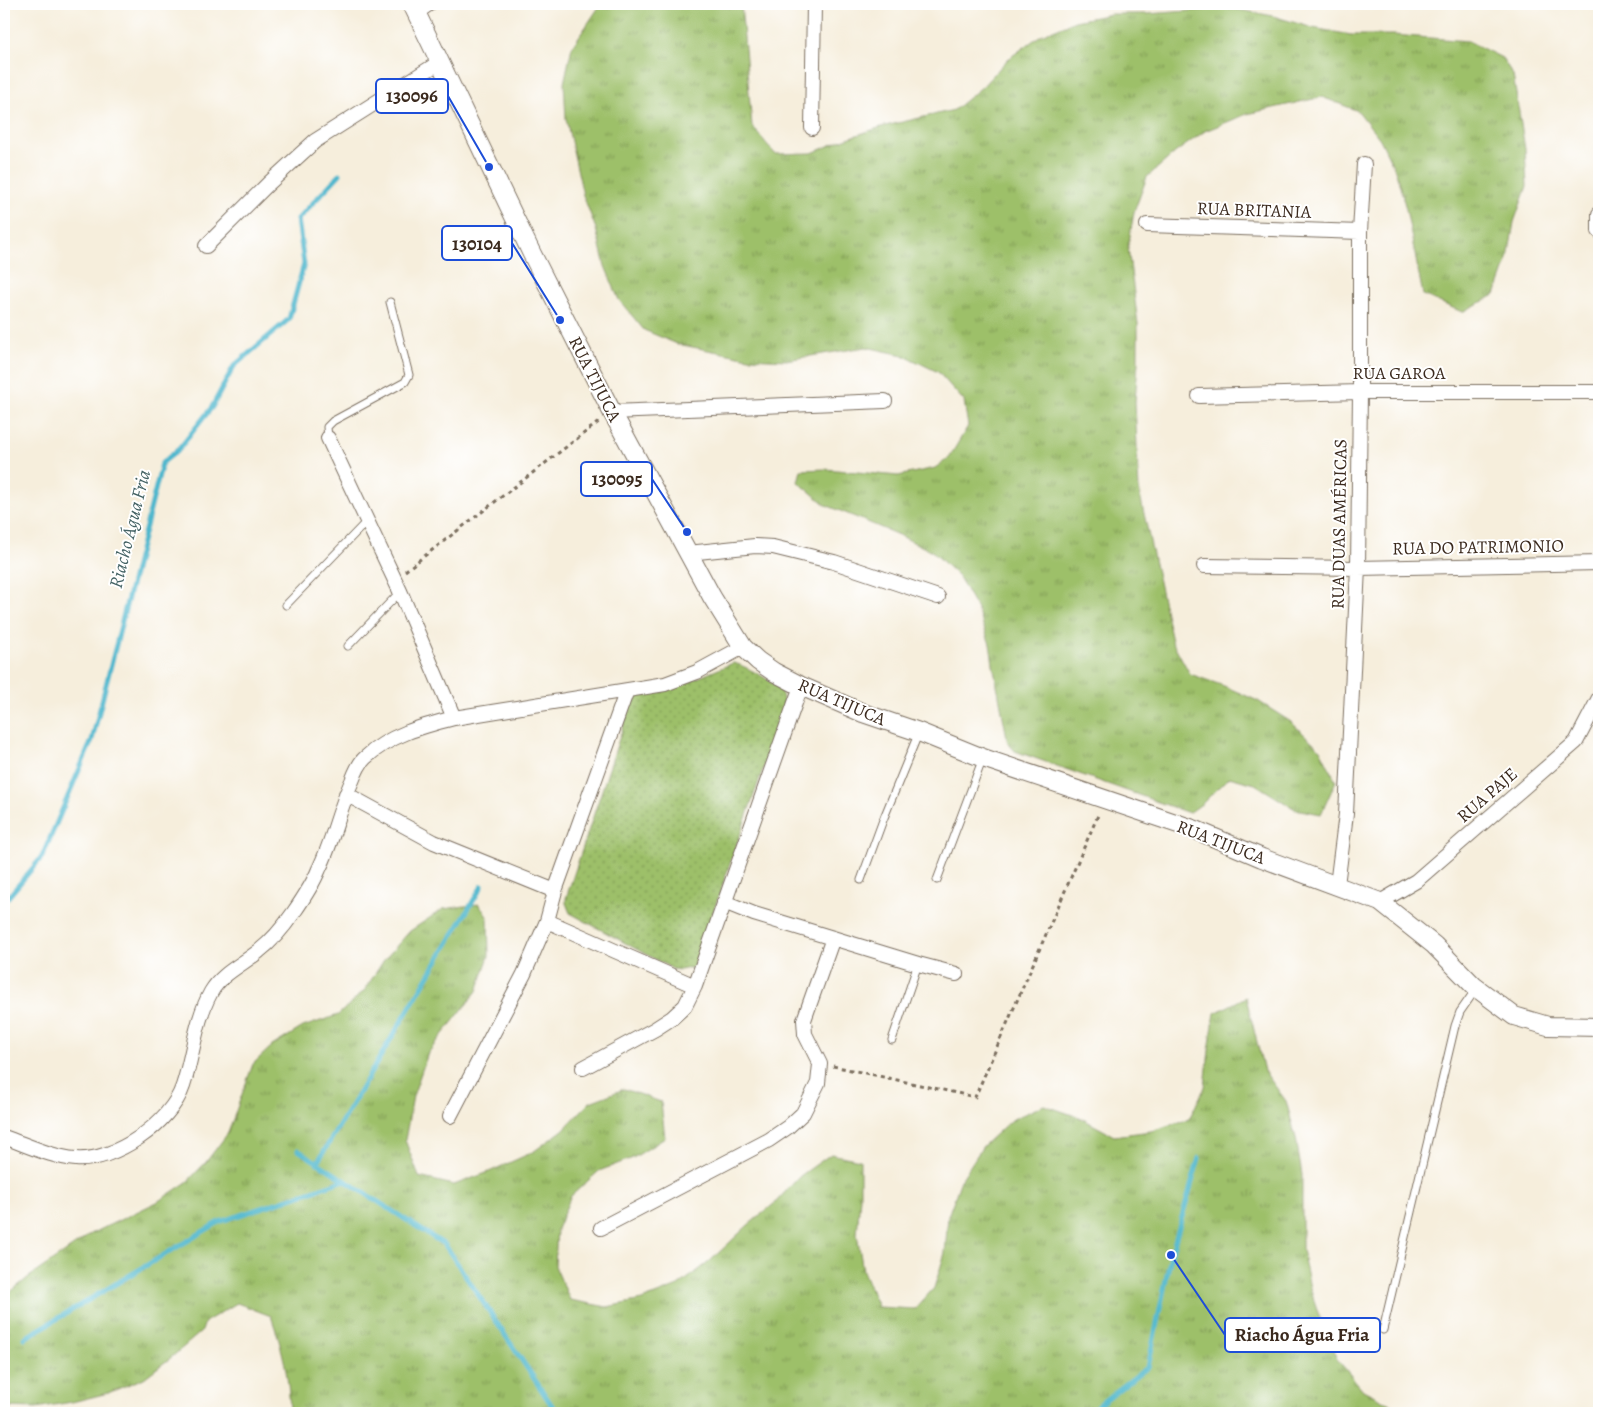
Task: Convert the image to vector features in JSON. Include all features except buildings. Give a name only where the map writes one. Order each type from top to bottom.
[{"type":"street","points":[[812,128],[814,4]]},
{"type":"street","name":"RUA TIJUCA","points":[[419,7],[440,62],[532,254],[612,412],[742,648],[774,672],[863,713],[920,732],[983,758],[1196,830],[1262,858],[1380,902],[1434,945],[1476,988],[1514,1016],[1548,1026],[1599,1027]]},
{"type":"street","points":[[206,246],[268,184],[315,141],[440,62]]},
{"type":"street","name":"RUA DUAS AMÉRICAS","points":[[1337,885],[1346,814],[1358,568],[1360,232],[1364,164]]},
{"type":"street","points":[[1599,217],[1599,231]]},
{"type":"street","name":"RUA BRITANIA","points":[[1147,225],[1360,232]]},
{"type":"street","name":"RUA GAROA","points":[[1199,396],[1360,392],[1599,392]]},
{"type":"street","points":[[612,412],[885,401]]},
{"type":"street","points":[[328,438],[398,585],[454,718]]},
{"type":"street","points":[[688,553],[755,546],[773,548],[834,562],[938,597]]},
{"type":"street","name":"RUA DO PATRIMONIO","points":[[1204,566],[1358,568],[1599,563]]},
{"type":"street","points":[[4,1137],[59,1156],[91,1159],[109,1154],[129,1143],[160,1121],[171,1109],[182,1088],[204,1004],[215,985],[227,972],[261,950],[294,912],[319,869],[346,794],[364,759],[381,745],[421,727],[454,718],[665,684],[697,672],[742,648]]},
{"type":"street","points":[[583,1068],[655,1029],[672,1018],[685,1006],[695,986],[801,686]]},
{"type":"street","points":[[450,1116],[524,974],[547,922],[555,891],[627,690]]},
{"type":"street","name":"RUA PAJE","points":[[1380,902],[1416,880],[1576,742],[1599,698]]},
{"type":"street","points":[[346,794],[434,842],[555,891]]},
{"type":"street","points":[[724,902],[754,914],[956,974]]},
{"type":"street","points":[[547,922],[695,986]]},
{"type":"street","points":[[601,1228],[769,1140],[788,1127],[803,1112],[818,1083],[820,1064],[805,1034],[804,1020],[833,938]]},
{"type":"lane","points":[[328,438],[327,427],[333,421],[405,382],[408,375],[390,302]]},
{"type":"lane","points":[[286,605],[367,520]]},
{"type":"lane","points":[[348,646],[398,585]]},
{"type":"lane","points":[[861,880],[883,820],[920,732]]},
{"type":"lane","points":[[937,880],[983,758]]},
{"type":"lane","points":[[892,1040],[918,964]]},
{"type":"lane","points":[[1383,1330],[1455,1026],[1460,1012],[1476,988]]},
{"type":"path","points":[[398,585],[612,412]]},
{"type":"path","points":[[820,1064],[975,1097],[1105,799]]},
{"type":"green space","points":[[601,4],[741,4],[752,126],[775,154],[812,153],[881,127],[954,110],[982,87],[1008,59],[1041,35],[1075,21],[1111,14],[1147,14],[1229,8],[1273,16],[1313,28],[1351,35],[1393,35],[1468,41],[1502,58],[1513,75],[1525,149],[1527,186],[1514,222],[1508,259],[1495,295],[1462,312],[1423,295],[1406,209],[1396,172],[1380,139],[1358,111],[1322,97],[1247,114],[1205,131],[1176,152],[1147,177],[1134,212],[1128,248],[1138,324],[1135,402],[1139,491],[1172,641],[1190,674],[1258,701],[1291,722],[1320,749],[1336,781],[1321,814],[1295,809],[1255,784],[1229,777],[1203,803],[1189,813],[1015,751],[1008,743],[990,644],[977,609],[959,577],[933,552],[901,536],[826,505],[798,482],[801,470],[826,469],[898,476],[935,468],[949,458],[968,426],[964,401],[938,372],[903,355],[866,347],[786,360],[749,358],[677,344],[644,330],[619,300],[605,266],[596,229],[583,195],[566,119],[564,83],[572,47]]},
{"type":"green space","points":[[733,663],[758,674],[777,687],[782,695],[784,709],[694,967],[680,970],[673,969],[570,913],[566,898],[631,703],[639,696],[676,687]]},
{"type":"green space","points":[[479,904],[488,918],[489,956],[477,991],[428,1053],[413,1096],[405,1140],[419,1177],[454,1185],[489,1172],[533,1152],[563,1130],[590,1102],[624,1089],[661,1102],[665,1138],[633,1158],[599,1171],[571,1196],[557,1229],[555,1266],[570,1300],[607,1307],[642,1300],[678,1286],[709,1262],[747,1226],[775,1203],[800,1176],[831,1154],[860,1160],[857,1234],[863,1271],[878,1307],[915,1309],[934,1288],[945,1253],[948,1216],[961,1180],[983,1146],[1011,1120],[1044,1105],[1081,1118],[1114,1136],[1151,1131],[1189,1119],[1205,1087],[1215,1013],[1246,997],[1264,1071],[1286,1101],[1296,1138],[1302,1175],[1302,1250],[1310,1288],[1322,1325],[1337,1359],[1363,1390],[1408,1413],[290,1413],[285,1363],[271,1316],[237,1303],[205,1322],[202,1331],[144,1378],[108,1393],[72,1402],[36,1408],[4,1407],[4,1297],[29,1277],[91,1234],[157,1202],[187,1182],[206,1162],[228,1133],[253,1064],[272,1046],[303,1027],[338,1015],[364,991],[384,960],[410,931],[443,909]]},
{"type":"waterway","name":"Riacho Água Fria","points":[[4,902],[42,857],[92,740],[162,463],[179,449],[212,407],[234,366],[289,319],[304,264],[298,219],[340,174]]},
{"type":"waterway","points":[[317,1163],[482,886]]},
{"type":"waterway","points":[[298,1150],[445,1245],[555,1410],[623,1413]]},
{"type":"waterway","name":"Riacho Água Fria","points":[[1088,1413],[1148,1367],[1171,1255],[1199,1158]]},
{"type":"waterway","points":[[25,1338],[219,1222],[345,1180]]},
{"type":"place","name":"130096","points":[[489,167]]},
{"type":"place","name":"130104","points":[[560,320]]},
{"type":"place","name":"130095","points":[[687,532]]},
{"type":"place","name":"Riacho Água Fria","points":[[1171,1255]]}]
